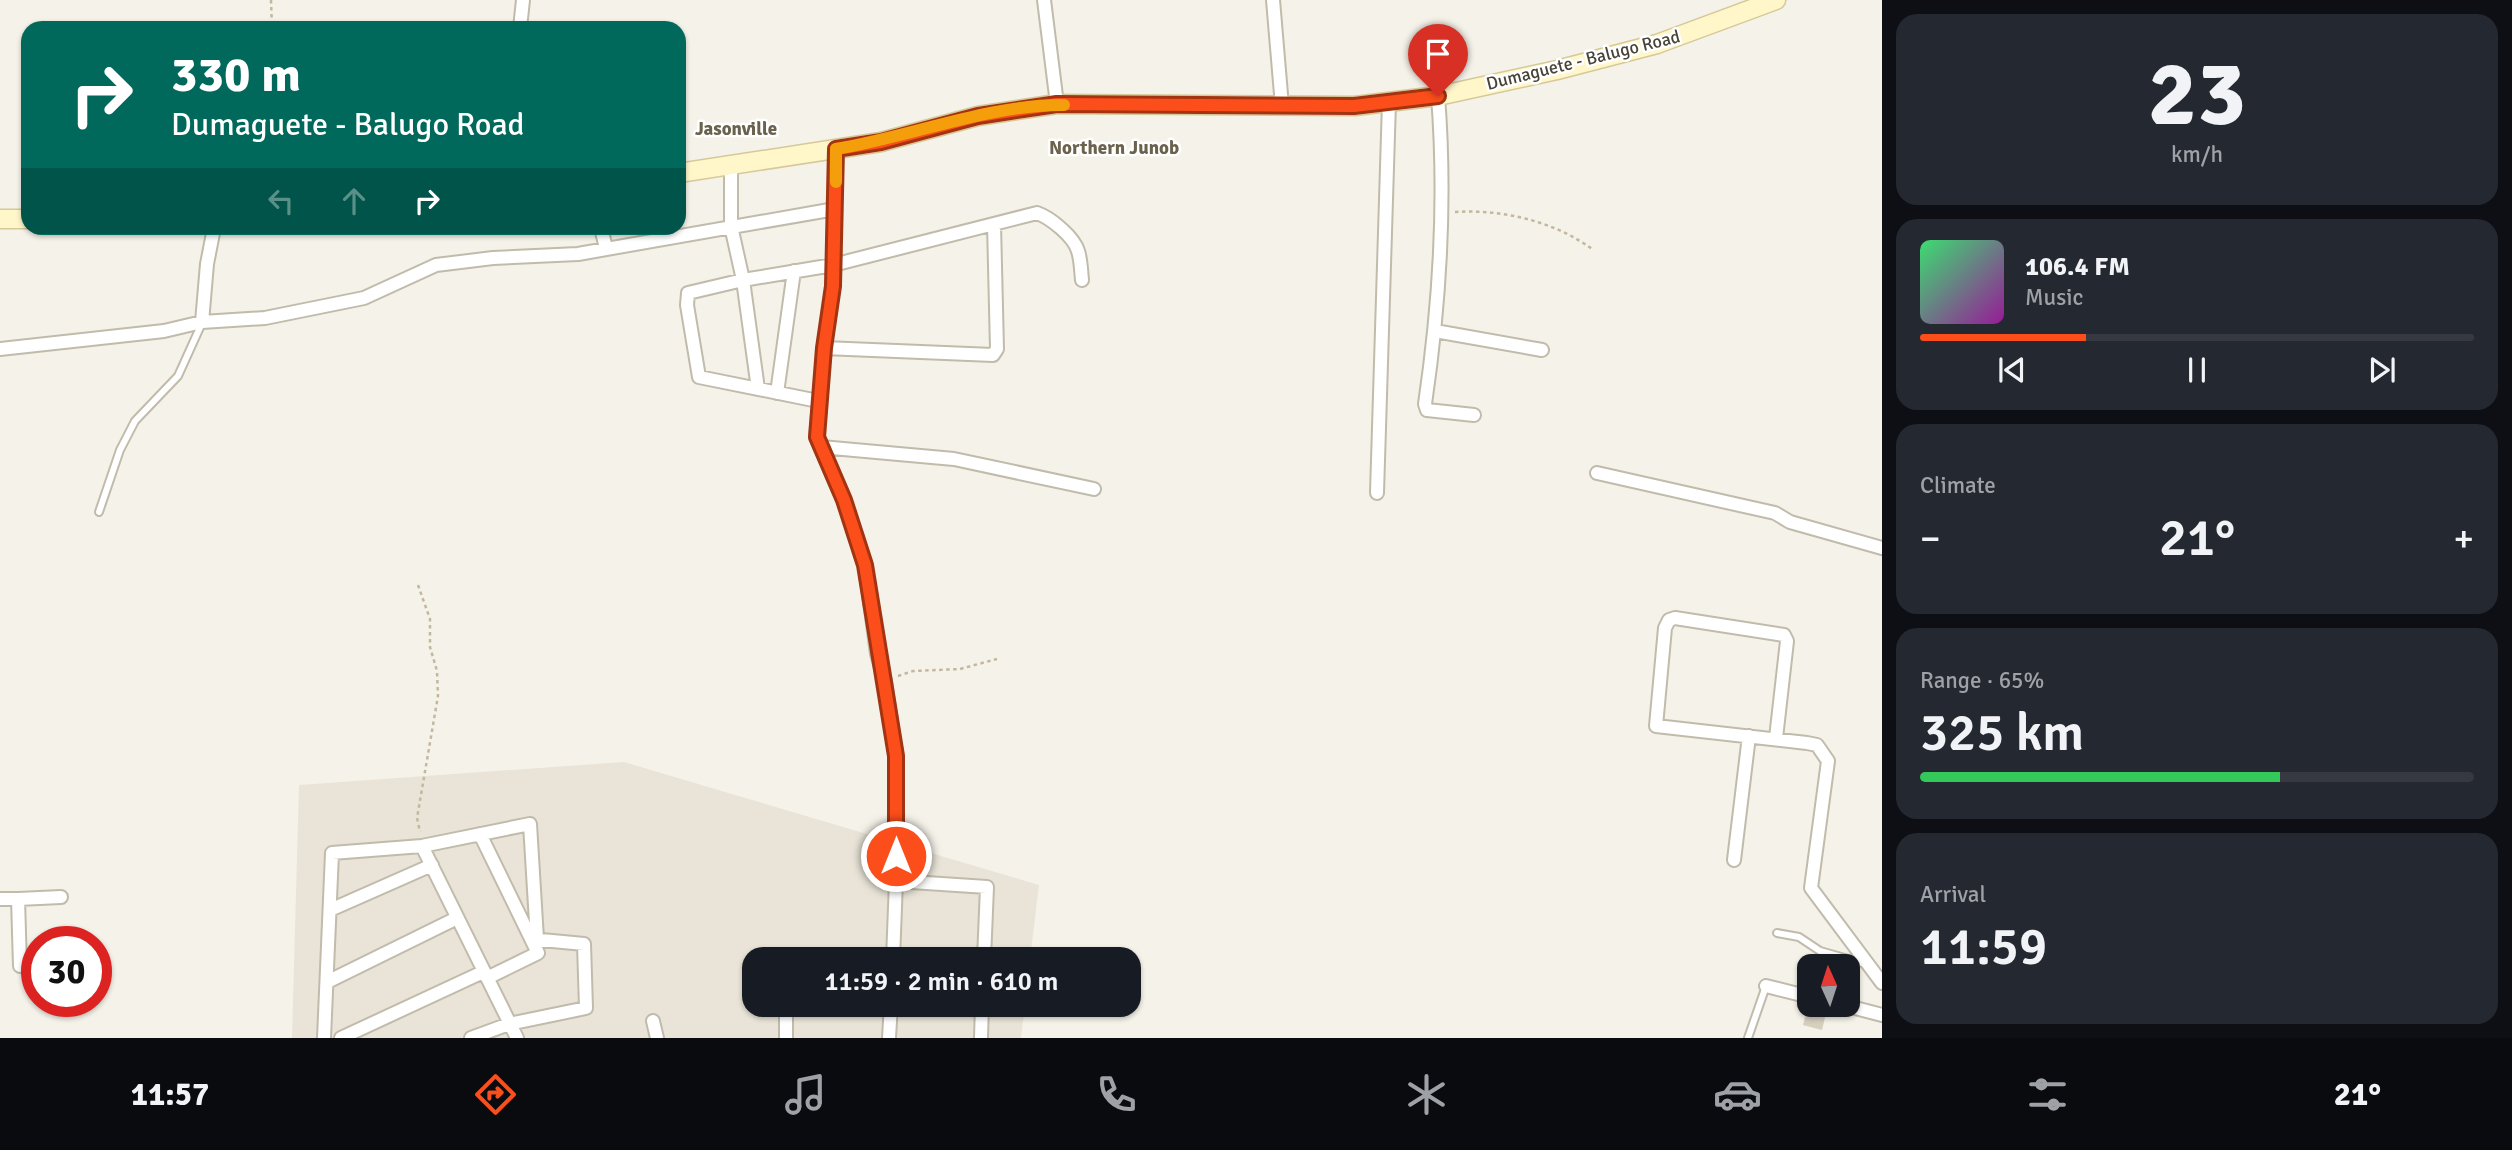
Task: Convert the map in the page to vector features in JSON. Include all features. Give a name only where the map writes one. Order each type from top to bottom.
[{"type":"street","points":[[521,21],[523,0]]},
{"type":"street","points":[[1044,0],[1057,104]]},
{"type":"street","points":[[1273,0],[1282,106]]},
{"type":"street","name":"Dumaguete - Balugo Road","points":[[686,172],[881,142],[978,116],[1057,104],[1354,106],[1438,96],[1557,71],[1657,44],[1776,0]]},
{"type":"street","points":[[1438,96],[1444,169],[1435,331],[1425,404],[1427,410],[1474,415]]},
{"type":"street","points":[[1377,493],[1389,102]]},
{"type":"street","points":[[836,149],[834,265],[818,401],[817,437],[844,500],[865,565],[877,654],[885,681],[896,756],[893,947]]},
{"type":"street","points":[[731,166],[731,226],[743,280],[758,389]]},
{"type":"street","points":[[686,234],[835,209]]},
{"type":"street","points":[[818,401],[699,377],[687,304],[688,293],[743,280],[834,265],[1037,213],[1074,242],[1079,252],[1082,280]]},
{"type":"street","points":[[0,219],[21,219]]},
{"type":"street","points":[[824,348],[993,355],[997,349],[994,223]]},
{"type":"street","points":[[202,322],[213,235]]},
{"type":"street","points":[[603,235],[606,248]]},
{"type":"street","points":[[0,349],[163,331],[202,322],[265,318],[363,298],[436,265],[493,258],[578,254],[680,235]]},
{"type":"street","points":[[778,393],[794,271]]},
{"type":"street","points":[[1435,331],[1542,350]]},
{"type":"street","points":[[821,447],[954,459],[1094,489]]},
{"type":"street","points":[[1597,473],[1775,513],[1790,522],[1882,548]]},
{"type":"street","points":[[1776,738],[1787,641],[1784,635],[1779,632],[1701,621],[1669,620],[1665,628],[1656,726],[1776,738],[1817,745],[1828,761],[1811,888],[1882,984]]},
{"type":"street","points":[[1734,860],[1749,736]]},
{"type":"street","points":[[324,1038],[332,853],[422,846],[530,824],[534,939]]},
{"type":"street","points":[[341,1038],[538,953],[534,939],[480,834]]},
{"type":"street","points":[[422,846],[517,1038]]},
{"type":"street","points":[[330,910],[432,865]]},
{"type":"street","points":[[896,881],[987,887],[984,947]]},
{"type":"street","points":[[0,899],[61,897]]},
{"type":"street","points":[[18,899],[20,966]]},
{"type":"street","points":[[327,982],[457,918]]},
{"type":"street","points":[[471,1038],[509,1024],[586,1008],[584,944],[534,939]]},
{"type":"street","points":[[1766,986],[1797,994]]},
{"type":"street","points":[[1860,1009],[1882,1015]]},
{"type":"street","points":[[786,1017],[786,1038]]},
{"type":"street","points":[[889,1038],[890,1017]]},
{"type":"street","points":[[981,1038],[982,1017]]},
{"type":"street","points":[[653,1021],[657,1038]]},
{"type":"lane","points":[[99,512],[116,461],[135,421],[178,376],[202,322]]},
{"type":"lane","points":[[1777,933],[1799,937],[1820,951],[1868,964]]},
{"type":"lane","points":[[1748,1038],[1766,986]]},
{"type":"path","points":[[271,0],[272,21]]},
{"type":"path","points":[[1441,213],[1500,214],[1531,221],[1555,228],[1592,249]]},
{"type":"path","points":[[418,585],[430,619],[430,647],[437,671],[438,696],[417,818],[422,846]]},
{"type":"path","points":[[885,681],[913,671],[960,669],[997,659]]},
{"type":"shaded area","points":[[624,762],[1039,885],[1031,947],[742,947],[742,1017],[1024,1017],[1021,1038],[292,1038],[299,785]]},
{"type":"building","points":[[1805,1017],[1825,1017],[1822,1030],[1803,1025]]},
{"type":"slow traffic","points":[[836,182],[836,149],[881,142],[978,116],[1064,105]]},
{"type":"district","name":"Jasonville","points":[[736,129]]},
{"type":"district","name":"Northern Junob","points":[[1114,148]]},
{"type":"route","points":[[896,856],[896,756],[885,681],[877,654],[865,565],[844,500],[817,437],[818,401],[833,286],[836,149],[881,142],[978,116],[1057,104],[1354,106],[1438,96]]}]
